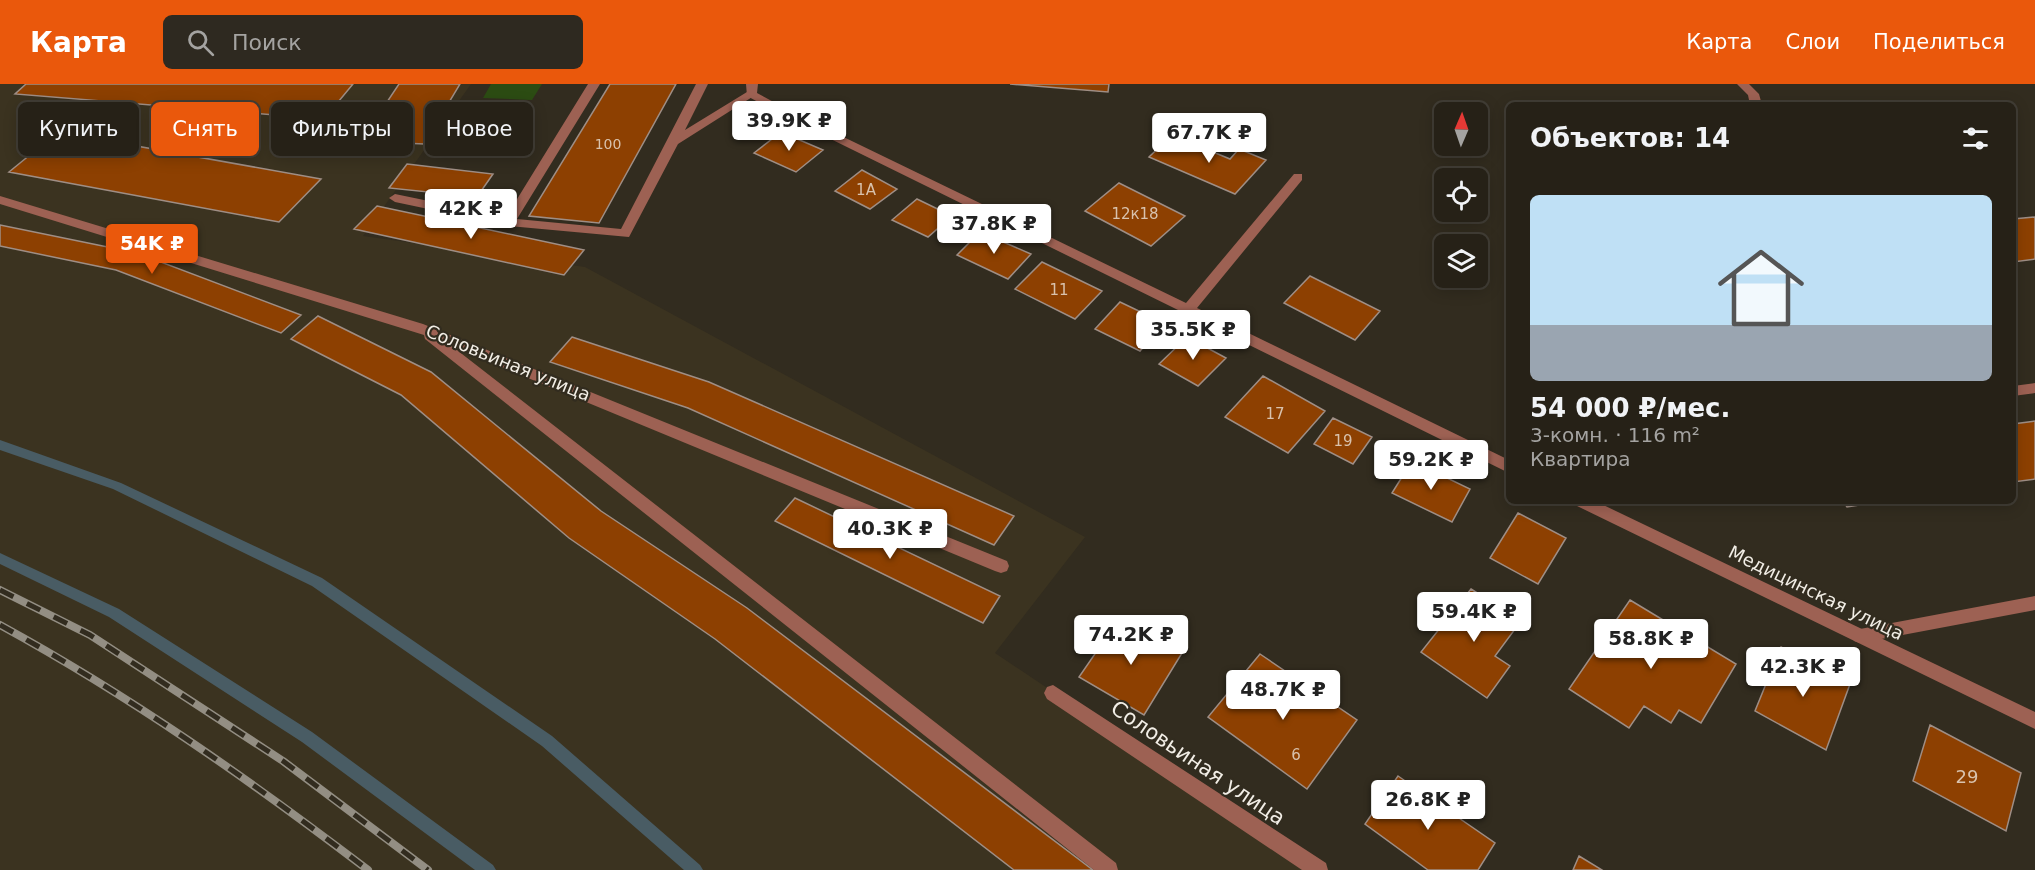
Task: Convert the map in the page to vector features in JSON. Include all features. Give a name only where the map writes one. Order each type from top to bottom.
[{"type":"street","points":[[509,222],[594,84]]},
{"type":"street","points":[[395,198],[509,222],[625,234],[702,84]]},
{"type":"street","points":[[1743,84],[1753,94],[1755,102]]},
{"type":"street","points":[[673,142],[752,89],[1187,311],[1506,465]]},
{"type":"street","points":[[1187,311],[1298,177]]},
{"type":"street","name":"Соловьиная улица","points":[[0,200],[418,327],[1001,566]]},
{"type":"street","points":[[418,327],[1109,870]]},
{"type":"street","points":[[2016,391],[2035,388]]},
{"type":"street","name":"Медицинская улица","points":[[1586,504],[2035,721]]},
{"type":"street","points":[[1860,636],[2035,603]]},
{"type":"street","name":"Соловьиная улица","points":[[1053,693],[1319,870]]},
{"type":"shaded area","points":[[0,84],[471,84],[458,102],[425,102],[425,149],[363,236],[585,267],[1085,537],[995,653],[1318,870],[0,870]]},
{"type":"green space","points":[[491,84],[542,84],[532,100],[483,98]]},
{"type":"building","points":[[26,84],[353,84],[338,102],[271,102],[271,115],[259,114],[259,102],[151,102],[151,105],[139,104],[139,102],[15,94]]},
{"type":"building","points":[[399,84],[460,84],[449,102],[425,102],[424,144],[413,143],[413,102],[387,102]]},
{"type":"building","points":[[610,84],[676,84],[599,223],[529,216]]},
{"type":"building","points":[[1010,84],[1109,84],[1108,92]]},
{"type":"building","points":[[781,132],[823,150],[796,172],[754,153]]},
{"type":"building","points":[[1172,135],[1230,159],[1239,149],[1266,160],[1235,194],[1149,157]]},
{"type":"building","points":[[139,146],[151,149],[151,156],[192,156],[321,179],[279,222],[9,172],[29,156],[139,156]]},
{"type":"building","points":[[407,164],[493,174],[477,197],[389,188]]},
{"type":"building","points":[[862,170],[897,189],[870,209],[835,191]]},
{"type":"building","points":[[1119,183],[1185,216],[1151,246],[1085,211]]},
{"type":"building","points":[[917,199],[952,216],[928,237],[892,220]]},
{"type":"building","points":[[377,206],[584,250],[564,275],[354,229]]},
{"type":"building","points":[[2035,217],[2035,259],[2016,262],[2016,219]]},
{"type":"building","points":[[0,225],[137,253],[301,315],[281,333],[116,270],[0,246]]},
{"type":"building","points":[[980,232],[1031,254],[1008,279],[957,255]]},
{"type":"building","points":[[1042,262],[1102,291],[1075,319],[1015,289]]},
{"type":"building","points":[[1310,276],[1380,311],[1355,340],[1284,303]]},
{"type":"building","points":[[1120,302],[1164,323],[1140,351],[1095,329]]},
{"type":"building","points":[[318,316],[431,372],[601,511],[747,608],[1093,870],[1014,870],[715,639],[569,538],[401,395],[291,339]]},
{"type":"building","points":[[572,337],[709,382],[1014,516],[994,545],[688,408],[550,362]]},
{"type":"building","points":[[1187,337],[1226,358],[1198,386],[1159,364]]},
{"type":"building","points":[[1263,376],[1325,411],[1288,453],[1225,417]]},
{"type":"building","points":[[1333,418],[1372,437],[1353,464],[1314,444]]},
{"type":"building","points":[[2035,421],[2035,479],[2016,482],[2016,424]]},
{"type":"building","points":[[1412,461],[1470,489],[1452,522],[1392,493]]},
{"type":"building","points":[[795,498],[1000,596],[983,623],[775,521]]},
{"type":"building","points":[[1845,504],[1866,504],[1847,507]]},
{"type":"building","points":[[1518,513],[1566,538],[1538,584],[1490,558]]},
{"type":"building","points":[[1471,589],[1521,621],[1495,656],[1510,666],[1487,698],[1421,652]]},
{"type":"building","points":[[1630,600],[1736,664],[1701,723],[1679,710],[1671,723],[1644,706],[1629,728],[1569,689]]},
{"type":"building","points":[[1119,619],[1182,653],[1144,715],[1079,677]]},
{"type":"building","points":[[1781,647],[1850,684],[1826,750],[1755,711]]},
{"type":"building","points":[[1260,654],[1357,720],[1307,789],[1208,717]]},
{"type":"building","points":[[1930,725],[2021,773],[2006,831],[1913,781]]},
{"type":"building","points":[[1398,776],[1495,843],[1478,870],[1428,870],[1365,824]]},
{"type":"building","points":[[1579,856],[1602,870],[1573,870]]},
{"type":"waterway","points":[[0,445],[117,486],[317,582],[547,741],[695,870]]},
{"type":"waterway","points":[[0,558],[114,613],[307,737],[488,870]]},
{"type":"railway","points":[[0,590],[90,635],[283,761],[428,870]]},
{"type":"railway","points":[[0,625],[96,681],[188,740],[368,870]]}]
